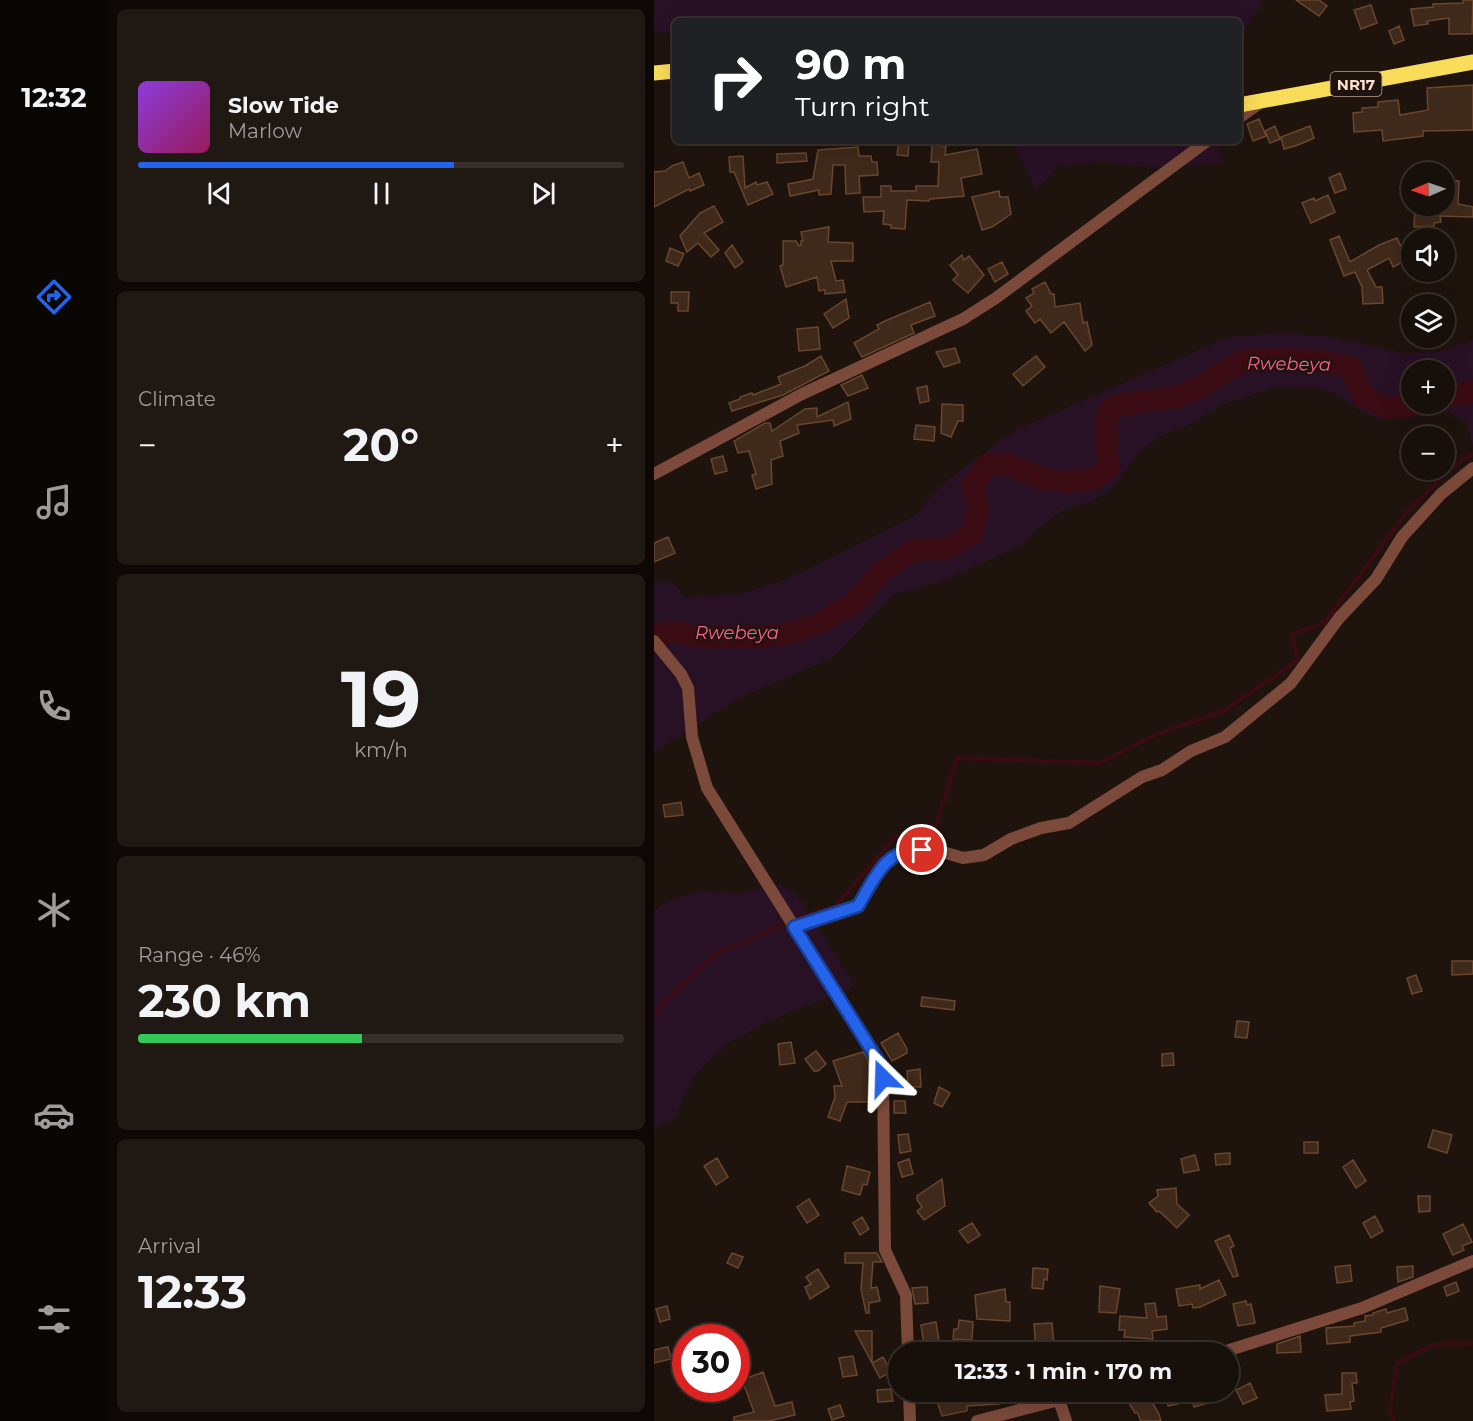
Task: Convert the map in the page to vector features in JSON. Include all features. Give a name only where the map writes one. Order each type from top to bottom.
[{"type":"main road","name":"NR17","points":[[1242,104],[1473,62]]},
{"type":"main road","points":[[654,73],[672,70]]},
{"type":"street","points":[[1242,116],[1262,101]]},
{"type":"street","points":[[654,474],[802,394],[963,319],[996,298],[1203,144]]},
{"type":"street","points":[[794,927],[858,906],[883,864],[909,849],[936,850],[963,858],[984,855],[1011,839],[1041,828],[1069,823],[1142,777],[1161,770],[1191,751],[1225,737],[1291,683],[1339,618],[1376,579],[1402,537],[1441,494],[1473,468]]},
{"type":"street","points":[[654,641],[681,674],[688,688],[692,737],[707,788],[881,1065],[883,1071],[885,1250],[906,1295],[908,1342]]},
{"type":"street","points":[[1239,1347],[1362,1308],[1473,1261]]},
{"type":"street","points":[[909,1402],[910,1421]]},
{"type":"street","points":[[977,1421],[1051,1402]]},
{"type":"street","points":[[1060,1402],[1066,1421]]},
{"type":"shaded area","points":[[654,0],[1263,0],[1242,35],[1242,18],[672,18],[672,32],[654,33]]},
{"type":"shaded area","points":[[1013,144],[1218,144],[1224,162],[1194,166],[1149,167],[1104,162],[1058,166],[1036,191]]},
{"type":"shaded area","points":[[1277,333],[1324,336],[1403,353],[1441,352],[1473,340],[1473,448],[1468,424],[1453,414],[1455,414],[1455,360],[1401,360],[1401,414],[1435,414],[1426,416],[1379,419],[1359,410],[1338,395],[1317,388],[1273,388],[1227,403],[1184,427],[1161,436],[1141,450],[1112,488],[1093,501],[1065,509],[1038,528],[1021,546],[937,583],[893,595],[832,658],[745,695],[654,752],[654,583],[671,581],[686,598],[741,594],[787,579],[914,516],[946,481],[1016,430],[1229,337]]},
{"type":"shaded area","points":[[780,884],[796,894],[855,986],[769,1021],[728,1043],[693,1077],[675,1118],[654,1130],[654,911],[667,901],[702,891],[738,894]]},
{"type":"building","points":[[1296,0],[1319,0],[1327,6],[1319,16]]},
{"type":"building","points":[[1463,0],[1473,0],[1472,34],[1449,34],[1449,18],[1427,21],[1428,24],[1414,26],[1411,9],[1433,7],[1433,4],[1463,3]]},
{"type":"building","points":[[1371,5],[1377,23],[1361,29],[1354,10]]},
{"type":"building","points":[[1399,26],[1404,40],[1394,44],[1389,31]]},
{"type":"building","points":[[1473,85],[1473,130],[1423,131],[1423,136],[1383,141],[1382,130],[1354,132],[1353,113],[1362,112],[1362,108],[1378,107],[1378,102],[1398,100],[1400,115],[1428,110],[1427,88]]},
{"type":"building","points":[[1259,119],[1266,136],[1253,141],[1247,124]]},
{"type":"building","points":[[1275,126],[1280,139],[1270,143],[1265,131]]},
{"type":"building","points":[[1310,126],[1314,138],[1284,149],[1281,137]]},
{"type":"building","points":[[899,144],[909,144],[908,156],[897,155]]},
{"type":"building","points":[[932,145],[946,146],[945,155],[977,149],[982,174],[961,178],[964,196],[930,199],[929,201],[907,200],[905,229],[891,228],[891,225],[883,224],[884,211],[864,212],[863,197],[881,197],[881,186],[891,186],[891,191],[916,191],[916,186],[938,186],[939,162],[931,162]]},
{"type":"building","points":[[858,147],[859,156],[871,156],[872,162],[877,162],[878,175],[859,176],[860,193],[846,194],[845,165],[833,165],[831,194],[819,195],[819,190],[790,196],[788,184],[813,179],[818,150]]},
{"type":"building","points":[[806,153],[807,161],[777,163],[777,154]]},
{"type":"building","points":[[743,156],[745,188],[756,182],[757,185],[767,182],[773,194],[748,205],[734,172],[730,172],[729,157]]},
{"type":"building","points":[[683,162],[689,178],[699,173],[704,185],[690,191],[689,189],[654,207],[654,172],[665,171]]},
{"type":"building","points":[[1340,173],[1346,189],[1335,193],[1329,178]]},
{"type":"building","points":[[1455,181],[1459,181],[1458,204],[1473,207],[1473,217],[1440,216],[1455,216]]},
{"type":"building","points":[[999,191],[1000,197],[1008,197],[1011,214],[992,227],[982,230],[972,197]]},
{"type":"building","points":[[1328,195],[1335,212],[1311,223],[1302,203],[1314,198],[1315,201]]},
{"type":"building","points":[[714,206],[723,222],[704,233],[719,250],[711,257],[698,243],[687,252],[680,236],[700,213]]},
{"type":"building","points":[[1415,216],[1440,216],[1441,222],[1434,223],[1434,226],[1414,227]]},
{"type":"building","points":[[829,227],[828,242],[853,243],[853,261],[831,261],[836,281],[843,280],[845,292],[825,294],[825,290],[819,291],[817,277],[786,287],[780,266],[783,265],[783,241],[796,241],[799,246],[803,241],[801,232]]},
{"type":"building","points":[[1339,236],[1350,262],[1379,245],[1397,238],[1401,247],[1401,263],[1393,267],[1389,258],[1367,270],[1376,287],[1382,287],[1383,303],[1363,304],[1362,287],[1355,272],[1344,276],[1330,240]]},
{"type":"building","points":[[732,245],[743,262],[735,268],[725,253]]},
{"type":"building","points":[[670,248],[684,254],[678,266],[666,261]]},
{"type":"building","points":[[962,255],[964,260],[969,256],[984,275],[968,293],[953,280],[958,275],[950,265]]},
{"type":"building","points":[[1002,262],[1008,274],[995,282],[988,269]]},
{"type":"building","points":[[1045,282],[1051,294],[1054,294],[1055,307],[1080,303],[1083,323],[1087,322],[1092,345],[1085,351],[1064,322],[1051,333],[1040,319],[1035,323],[1026,311],[1032,306],[1026,298],[1034,293],[1032,289]]},
{"type":"building","points":[[671,292],[689,292],[688,311],[678,311],[678,303],[671,303]]},
{"type":"building","points":[[846,299],[849,318],[833,328],[824,314]]},
{"type":"building","points":[[930,302],[935,316],[911,325],[914,333],[862,357],[854,343],[879,329],[877,325]]},
{"type":"building","points":[[818,327],[820,349],[799,351],[797,329]]},
{"type":"building","points":[[955,348],[960,362],[944,367],[936,352]]},
{"type":"building","points":[[821,356],[829,371],[783,395],[732,411],[729,403],[740,397],[752,393],[753,395],[781,384],[778,377],[805,366]]},
{"type":"building","points":[[1036,356],[1045,367],[1023,386],[1013,374]]},
{"type":"building","points":[[862,375],[868,388],[848,396],[841,385]]},
{"type":"building","points":[[927,386],[929,401],[920,403],[917,388]]},
{"type":"building","points":[[848,402],[851,419],[834,426],[833,420],[797,425],[799,433],[780,441],[783,456],[771,460],[772,484],[756,489],[752,475],[756,474],[749,451],[738,453],[734,441],[765,423],[770,423],[772,431],[805,409],[817,408],[817,417]]},
{"type":"building","points":[[942,404],[963,405],[963,421],[958,421],[951,437],[941,433]]},
{"type":"building","points":[[916,425],[935,427],[934,441],[914,439]]},
{"type":"building","points":[[723,456],[727,471],[715,474],[711,459]]},
{"type":"building","points":[[668,537],[675,553],[654,562],[654,543]]},
{"type":"building","points":[[681,802],[683,815],[665,817],[663,805]]},
{"type":"building","points":[[1452,961],[1473,961],[1473,974],[1452,975]]},
{"type":"building","points":[[1416,975],[1422,991],[1412,994],[1407,978]]},
{"type":"building","points":[[922,997],[955,1001],[954,1010],[921,1006]]},
{"type":"building","points":[[1237,1021],[1249,1022],[1247,1038],[1235,1037]]},
{"type":"building","points":[[898,1033],[907,1053],[892,1061],[881,1043]]},
{"type":"building","points":[[791,1042],[795,1063],[780,1065],[778,1044]]},
{"type":"building","points":[[816,1051],[826,1064],[818,1071],[814,1071],[805,1059]]},
{"type":"building","points":[[863,1052],[867,1058],[874,1089],[871,1089],[871,1102],[847,1102],[840,1121],[828,1117],[835,1097],[834,1086],[842,1086],[833,1061]]},
{"type":"building","points":[[1173,1053],[1174,1065],[1162,1066],[1162,1054]]},
{"type":"building","points":[[920,1069],[921,1087],[908,1087],[907,1071]]},
{"type":"building","points":[[939,1087],[950,1093],[942,1107],[934,1103]]},
{"type":"building","points":[[894,1101],[905,1101],[906,1113],[894,1113]]},
{"type":"building","points":[[1433,1130],[1452,1135],[1447,1153],[1428,1147]]},
{"type":"building","points":[[908,1134],[911,1151],[900,1153],[898,1135]]},
{"type":"building","points":[[1304,1142],[1318,1142],[1318,1153],[1304,1153]]},
{"type":"building","points":[[1230,1153],[1230,1164],[1216,1165],[1215,1154]]},
{"type":"building","points":[[1195,1155],[1199,1170],[1184,1173],[1181,1159]]},
{"type":"building","points":[[717,1158],[728,1177],[716,1185],[704,1166]]},
{"type":"building","points":[[909,1159],[913,1174],[902,1177],[898,1163]]},
{"type":"building","points":[[1353,1160],[1366,1181],[1356,1188],[1343,1167]]},
{"type":"building","points":[[847,1166],[870,1172],[867,1185],[863,1184],[860,1195],[842,1190]]},
{"type":"building","points":[[942,1179],[945,1206],[924,1220],[917,1211],[922,1207],[917,1196]]},
{"type":"building","points":[[1176,1188],[1177,1204],[1189,1215],[1177,1228],[1149,1203],[1158,1196],[1157,1190]]},
{"type":"building","points":[[1418,1196],[1430,1196],[1430,1211],[1419,1212]]},
{"type":"building","points":[[809,1199],[819,1215],[807,1223],[797,1207]]},
{"type":"building","points":[[1375,1216],[1383,1231],[1371,1238],[1363,1223]]},
{"type":"building","points":[[862,1217],[869,1229],[860,1235],[853,1223]]},
{"type":"building","points":[[972,1223],[980,1235],[968,1243],[959,1231]]},
{"type":"building","points":[[1463,1224],[1472,1242],[1462,1246],[1464,1250],[1453,1255],[1443,1234]]},
{"type":"building","points":[[1229,1235],[1234,1246],[1230,1248],[1238,1276],[1233,1277],[1215,1241]]},
{"type":"building","points":[[732,1253],[743,1257],[738,1268],[727,1263]]},
{"type":"building","points":[[845,1253],[877,1253],[882,1262],[873,1262],[871,1288],[877,1287],[880,1301],[869,1303],[869,1313],[866,1313],[861,1289],[863,1263],[845,1263]]},
{"type":"building","points":[[1350,1265],[1352,1281],[1337,1283],[1335,1267]]},
{"type":"building","points":[[1413,1266],[1413,1277],[1398,1282],[1397,1267]]},
{"type":"building","points":[[1033,1268],[1048,1269],[1043,1289],[1032,1288]]},
{"type":"building","points":[[818,1269],[829,1287],[810,1299],[805,1287],[811,1284],[806,1277]]},
{"type":"building","points":[[1219,1280],[1226,1295],[1200,1307],[1193,1308],[1192,1304],[1179,1306],[1176,1289],[1200,1285],[1200,1289]]},
{"type":"building","points":[[1456,1282],[1459,1291],[1447,1296],[1444,1287]]},
{"type":"building","points":[[1100,1286],[1120,1289],[1116,1313],[1099,1312]]},
{"type":"building","points":[[927,1287],[928,1303],[915,1304],[912,1288]]},
{"type":"building","points":[[1005,1289],[1006,1302],[1010,1302],[1010,1321],[977,1319],[975,1295]]},
{"type":"building","points":[[1246,1301],[1247,1305],[1251,1304],[1255,1323],[1238,1326],[1233,1304]]},
{"type":"building","points":[[1155,1303],[1157,1317],[1166,1316],[1167,1329],[1152,1331],[1153,1339],[1124,1337],[1125,1330],[1119,1330],[1120,1316],[1147,1318],[1145,1304]]},
{"type":"building","points":[[667,1306],[670,1319],[660,1322],[656,1309]]},
{"type":"building","points":[[1405,1308],[1408,1320],[1381,1328],[1381,1332],[1350,1336],[1350,1342],[1327,1344],[1326,1328],[1354,1326],[1354,1323],[1365,1321],[1365,1316],[1373,1315],[1373,1313],[1386,1309],[1387,1313]]},
{"type":"building","points":[[959,1320],[973,1322],[972,1340],[953,1339],[954,1329],[958,1329]]},
{"type":"building","points":[[936,1322],[939,1342],[924,1342],[921,1325]]},
{"type":"building","points":[[1052,1323],[1054,1342],[1035,1342],[1034,1324]]},
{"type":"building","points":[[855,1331],[872,1331],[872,1363]]},
{"type":"building","points":[[1300,1336],[1301,1352],[1277,1353],[1277,1344]]},
{"type":"building","points":[[668,1347],[671,1359],[654,1363],[654,1350]]},
{"type":"building","points":[[853,1356],[857,1375],[843,1377],[839,1358]]},
{"type":"building","points":[[883,1357],[888,1366],[888,1374],[880,1378],[872,1363]]},
{"type":"building","points":[[763,1372],[775,1406],[792,1402],[795,1415],[769,1421],[734,1421],[734,1417],[754,1412],[750,1401],[750,1377]]},
{"type":"building","points":[[1342,1373],[1356,1373],[1357,1383],[1352,1383],[1354,1401],[1350,1402],[1351,1409],[1327,1411],[1325,1395],[1342,1394]]},
{"type":"building","points":[[1250,1383],[1257,1398],[1243,1404],[1239,1396],[1239,1388]]},
{"type":"building","points":[[888,1389],[888,1401],[878,1402],[877,1390]]},
{"type":"building","points":[[937,1402],[1005,1402],[967,1406],[967,1411],[942,1416]]},
{"type":"building","points":[[1128,1402],[1152,1402],[1161,1421],[1141,1421],[1137,1412],[1135,1413]]},
{"type":"building","points":[[1167,1402],[1182,1402],[1182,1403],[1168,1406]]},
{"type":"building","points":[[1193,1402],[1208,1402],[1208,1403],[1194,1407]]},
{"type":"building","points":[[840,1405],[844,1416],[832,1420],[828,1409]]},
{"type":"waterway","name":"Rwebeya","points":[[654,636],[673,632],[706,637],[754,637],[787,634],[819,624],[854,603],[880,573],[913,550],[946,549],[972,535],[978,509],[973,484],[988,464],[1006,464],[1041,478],[1066,482],[1092,480],[1108,469],[1106,415],[1115,406],[1178,397],[1198,388],[1244,360],[1320,361],[1351,367],[1363,396],[1387,408],[1401,406]]},
{"type":"waterway","name":"Rwebeya","points":[[1455,396],[1473,392]]},
{"type":"waterway","points":[[793,918],[834,907],[895,838],[934,831],[957,758],[1100,763],[1157,734],[1223,711],[1298,660],[1292,634],[1323,624],[1409,509],[1453,467],[1473,453]]},
{"type":"waterway","points":[[654,1017],[667,1000],[715,954],[773,930],[786,921]]},
{"type":"waterway","points":[[1394,1421],[1390,1409],[1397,1364],[1432,1345],[1473,1343]]},
{"type":"route","points":[[883,1078],[881,1065],[794,927],[858,906],[883,864],[909,849],[922,850]]}]
